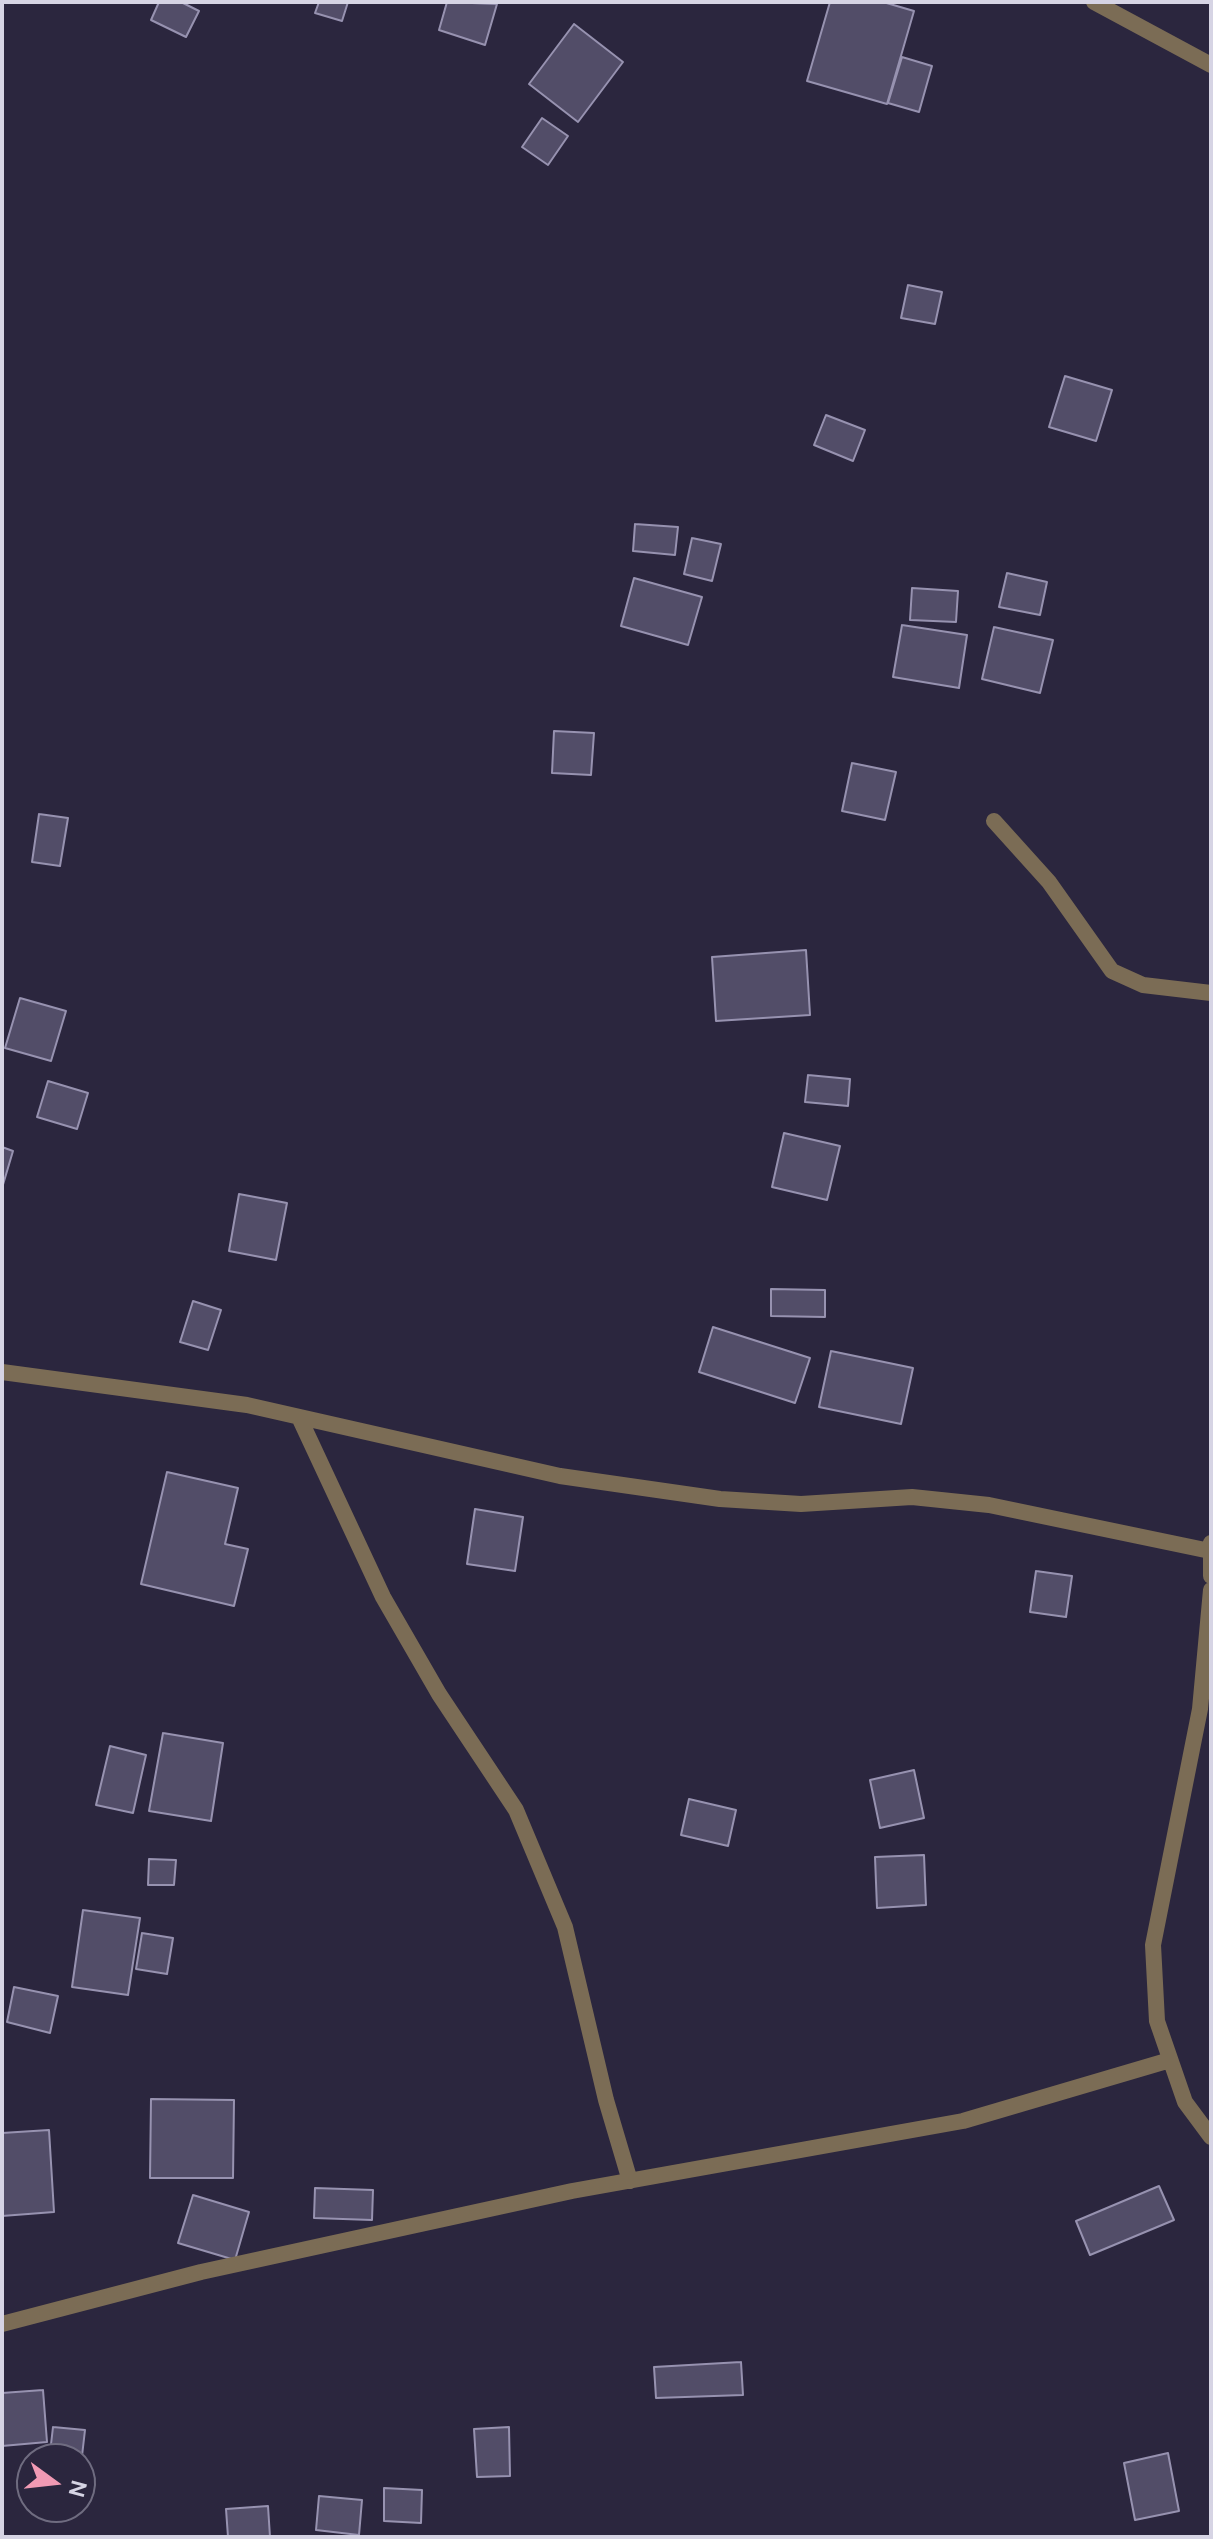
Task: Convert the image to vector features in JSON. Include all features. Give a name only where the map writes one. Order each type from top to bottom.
[{"type":"street","points":[[1094,2],[1211,65]]},
{"type":"street","points":[[994,821],[1049,882],[1112,971],[1143,985],[1211,993]]},
{"type":"street","points":[[2,1372],[247,1405],[560,1476],[720,1499],[801,1504],[912,1497],[973,1504],[1210,1551]]},
{"type":"street","points":[[299,1417],[383,1597],[439,1694],[516,1810],[565,1927],[606,2100],[630,2181]]},
{"type":"street","points":[[1211,1542],[1211,1576]]},
{"type":"street","points":[[1211,1590],[1200,1709],[1153,1945],[1157,2021],[1185,2102],[1211,2137]]},
{"type":"street","points":[[2,2324],[201,2272],[630,2181],[963,2121],[1170,2060]]},
{"type":"building","points":[[159,2],[181,2],[199,11],[186,37],[151,20]]},
{"type":"building","points":[[319,2],[348,2],[342,21],[315,13]]},
{"type":"building","points":[[447,2],[497,4],[485,45],[439,30]]},
{"type":"building","points":[[830,2],[883,2],[914,11],[887,104],[807,81]]},
{"type":"building","points":[[574,24],[623,62],[578,122],[529,84]]},
{"type":"building","points":[[902,57],[932,66],[919,112],[888,103]]},
{"type":"building","points":[[542,118],[568,136],[548,165],[522,147]]},
{"type":"building","points":[[908,285],[942,292],[935,324],[901,318]]},
{"type":"building","points":[[1065,376],[1112,390],[1096,441],[1049,427]]},
{"type":"building","points":[[826,415],[865,430],[853,461],[814,445]]},
{"type":"building","points":[[635,524],[678,527],[675,555],[633,551]]},
{"type":"building","points":[[692,538],[721,544],[712,581],[684,574]]},
{"type":"building","points":[[1007,573],[1047,582],[1040,615],[999,607]]},
{"type":"building","points":[[634,578],[702,597],[688,645],[621,626]]},
{"type":"building","points":[[912,588],[958,591],[956,622],[910,620]]},
{"type":"building","points":[[902,625],[967,635],[959,688],[893,677]]},
{"type":"building","points":[[994,627],[1053,640],[1040,693],[982,679]]},
{"type":"building","points":[[554,731],[594,733],[591,775],[552,773]]},
{"type":"building","points":[[852,763],[896,772],[885,820],[842,811]]},
{"type":"building","points":[[39,814],[68,818],[60,866],[32,862]]},
{"type":"building","points":[[806,950],[810,1015],[716,1021],[712,957]]},
{"type":"building","points":[[20,998],[66,1011],[51,1061],[5,1048]]},
{"type":"building","points":[[808,1075],[850,1079],[848,1106],[805,1102]]},
{"type":"building","points":[[48,1081],[88,1093],[77,1129],[37,1117]]},
{"type":"building","points":[[784,1133],[840,1146],[827,1200],[772,1187]]},
{"type":"building","points":[[2,1147],[13,1151],[2,1188]]},
{"type":"building","points":[[239,1194],[287,1203],[276,1260],[229,1251]]},
{"type":"building","points":[[771,1289],[825,1290],[825,1317],[771,1316]]},
{"type":"building","points":[[193,1301],[221,1310],[208,1350],[180,1342]]},
{"type":"building","points":[[713,1327],[810,1358],[795,1403],[699,1372]]},
{"type":"building","points":[[831,1351],[913,1368],[901,1424],[819,1407]]},
{"type":"building","points":[[167,1472],[238,1488],[225,1544],[248,1549],[234,1606],[141,1584]]},
{"type":"building","points":[[475,1509],[523,1517],[515,1571],[467,1564]]},
{"type":"building","points":[[1036,1571],[1072,1576],[1066,1617],[1030,1612]]},
{"type":"building","points":[[163,1733],[223,1743],[211,1821],[149,1811]]},
{"type":"building","points":[[110,1746],[146,1755],[133,1813],[96,1805]]},
{"type":"building","points":[[914,1770],[924,1818],[880,1828],[870,1780]]},
{"type":"building","points":[[689,1799],[736,1810],[728,1846],[681,1835]]},
{"type":"building","points":[[924,1855],[926,1905],[877,1908],[875,1857]]},
{"type":"building","points":[[149,1859],[176,1860],[174,1885],[148,1885]]},
{"type":"building","points":[[83,1910],[140,1918],[128,1995],[72,1987]]},
{"type":"building","points":[[142,1933],[173,1938],[167,1974],[136,1969]]},
{"type":"building","points":[[14,1987],[58,1996],[50,2033],[7,2022]]},
{"type":"building","points":[[151,2099],[234,2100],[233,2178],[150,2178]]},
{"type":"building","points":[[49,2130],[54,2212],[2,2216],[2,2133]]},
{"type":"building","points":[[1159,2186],[1174,2220],[1090,2255],[1076,2221]]},
{"type":"building","points":[[315,2188],[373,2190],[372,2220],[314,2218]]},
{"type":"building","points":[[193,2195],[249,2212],[235,2260],[178,2243]]},
{"type":"building","points":[[741,2362],[743,2395],[656,2398],[654,2367]]},
{"type":"building","points":[[43,2390],[47,2442],[2,2446],[2,2393]]},
{"type":"building","points":[[53,2427],[85,2430],[84,2443],[51,2443]]},
{"type":"building","points":[[509,2427],[510,2476],[477,2477],[474,2429]]},
{"type":"building","points":[[1168,2453],[1179,2511],[1135,2520],[1124,2463]]},
{"type":"building","points":[[384,2488],[422,2490],[421,2523],[384,2521]]},
{"type":"building","points":[[319,2496],[362,2500],[359,2535],[316,2530]]},
{"type":"building","points":[[268,2506],[270,2537],[228,2537],[226,2509]]}]
